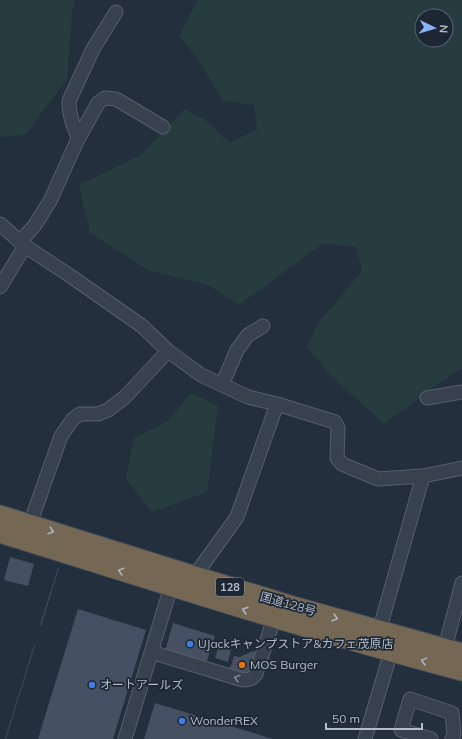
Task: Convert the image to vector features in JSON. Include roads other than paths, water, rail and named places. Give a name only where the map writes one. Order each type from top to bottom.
[{"type":"highway","name":"国道128号","points":[[0,515],[30,524],[195,585],[378,630],[453,651]]},
{"type":"highway","name":"国道128号","points":[[0,533],[173,578]]},
{"type":"highway","name":"国道128号","points":[[195,585],[274,618],[462,671]]},
{"type":"street","points":[[78,138],[70,113],[69,101],[93,49],[116,12]]},
{"type":"street","points":[[0,287],[22,244],[50,201],[78,138],[98,103],[105,98],[116,99],[163,127]]},
{"type":"street","points":[[0,224],[22,244],[142,326],[168,351],[200,375],[248,398],[277,404],[335,422],[338,428],[337,458],[342,464],[378,479],[423,476],[462,468]]},
{"type":"street","points":[[222,385],[238,350],[248,335],[263,326]]},
{"type":"street","points":[[30,524],[61,436],[73,419],[80,414],[98,414],[108,410],[125,397],[168,351]]},
{"type":"street","points":[[426,398],[462,392]]},
{"type":"street","points":[[195,585],[201,567],[237,517],[277,404]]},
{"type":"street","points":[[378,630],[423,476]]},
{"type":"street","points":[[125,739],[173,578]]},
{"type":"street","points":[[453,651],[462,583]]},
{"type":"street","points":[[151,652],[243,680],[248,680],[253,678],[256,674],[274,618]]},
{"type":"street","points":[[365,739],[391,652]]},
{"type":"street","points":[[431,739],[400,730],[410,699],[452,713],[454,734],[452,739]]},
{"type":"water","points":[[59,568],[41,626],[40,625]]},
{"type":"water","points":[[34,645],[35,645],[5,739]]},
{"type":"place","name":"UJackキャンプストア&カフェ茂原店","points":[[190,644]]},
{"type":"place","name":"MOS Burger","points":[[242,665]]},
{"type":"place","name":"オートアールズ","points":[[92,685]]},
{"type":"place","name":"WonderREX","points":[[182,721]]}]
